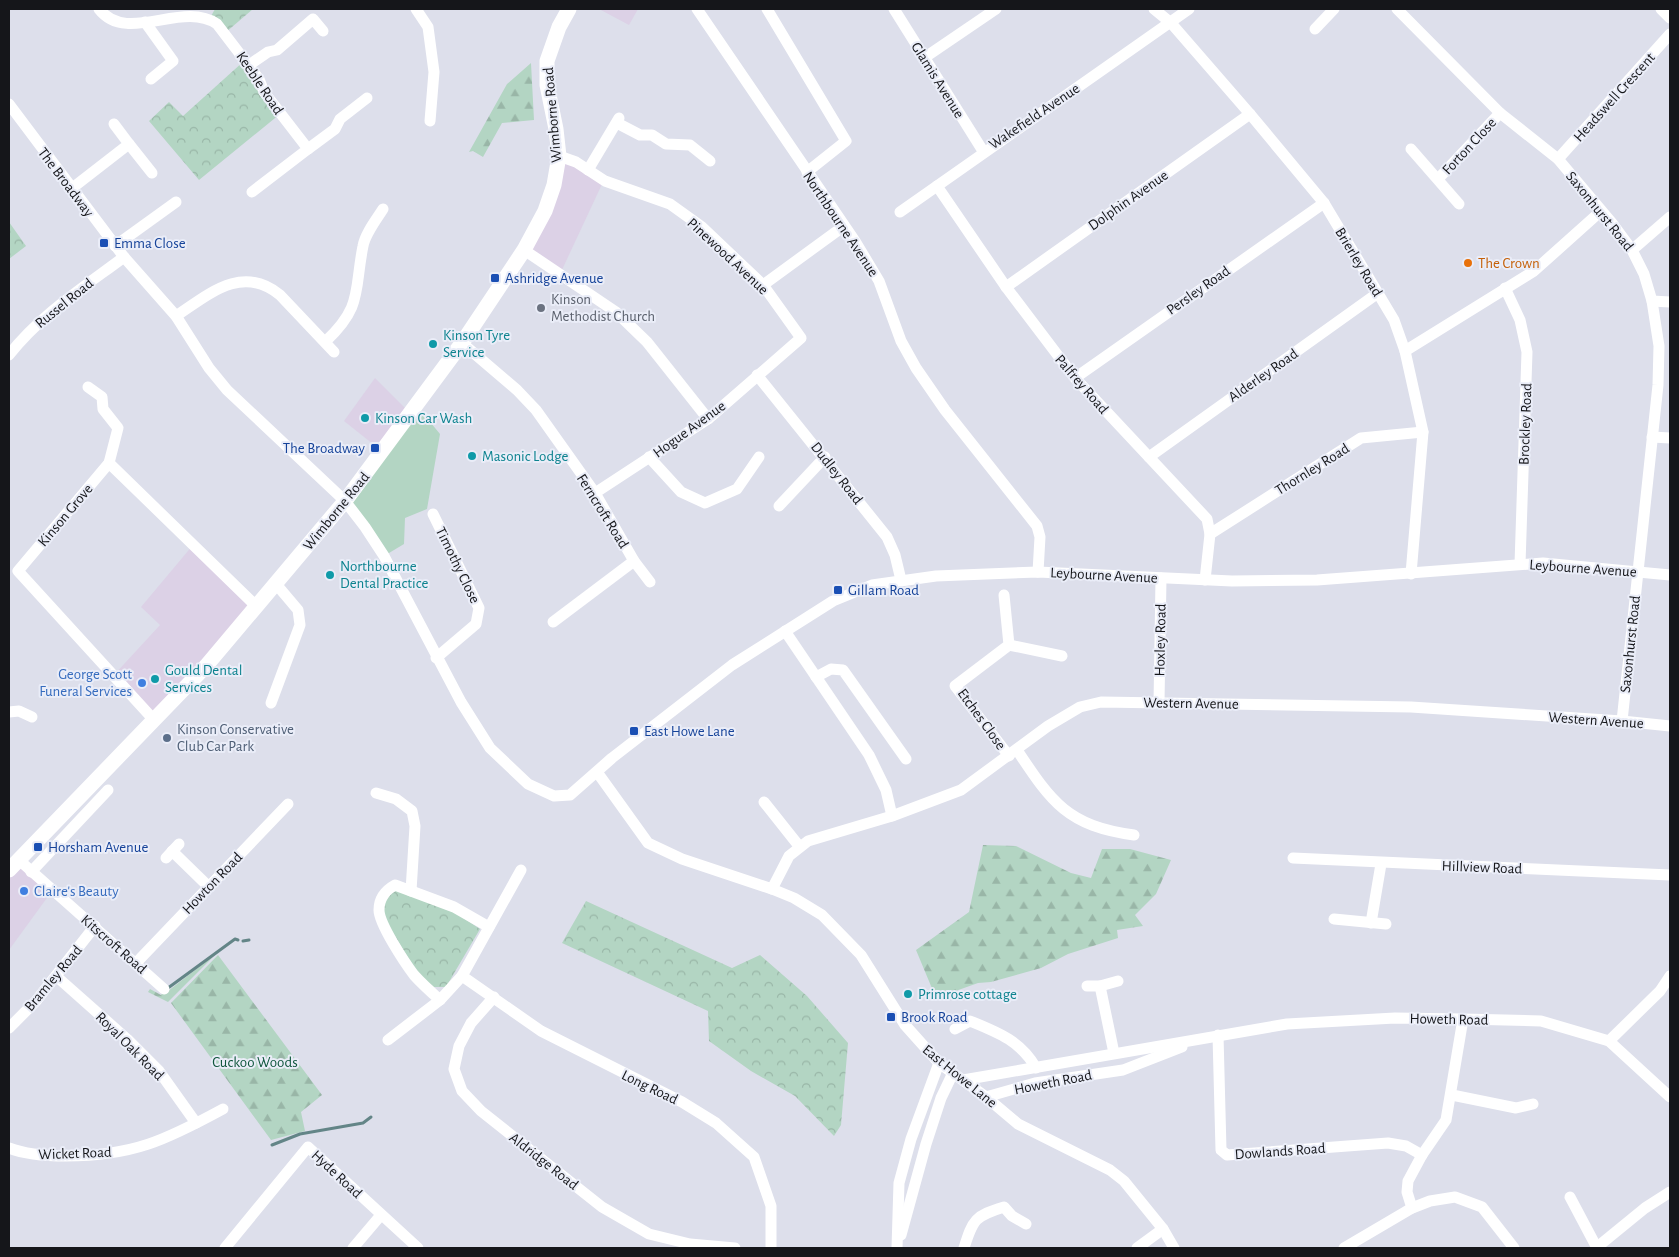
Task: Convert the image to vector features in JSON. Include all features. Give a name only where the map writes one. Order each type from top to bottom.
[{"type":"main road","name":"Wimborne Road","points":[[14,866],[206,666],[345,501],[462,343],[524,250],[545,211],[554,184],[559,156],[556,129],[547,85],[547,61],[558,27],[569,9]]},
{"type":"street","name":"Keeble Road","points":[[99,9],[114,20],[145,22],[171,15],[212,13],[259,79],[264,92],[308,149]]},
{"type":"street","points":[[416,9],[428,26],[434,72],[430,121]]},
{"type":"street","name":"Northbourne Avenue","points":[[697,9],[879,281],[901,341],[916,368],[945,410],[1037,526],[1040,545],[1038,572]]},
{"type":"street","points":[[767,9],[846,141],[807,172]]},
{"type":"street","name":"Glamis Avenue","points":[[894,9],[983,151]]},
{"type":"street","points":[[924,58],[996,9]]},
{"type":"street","name":"Brierley Road","points":[[1154,9],[1171,23],[1324,203],[1394,320],[1405,351],[1423,432],[1411,574]]},
{"type":"street","name":"Wakefield Avenue","points":[[900,212],[983,151],[1189,9]]},
{"type":"street","points":[[1315,29],[1334,9]]},
{"type":"street","name":"Saxonhurst Road","points":[[1398,9],[1500,113],[1558,159],[1632,250],[1644,274],[1652,301],[1659,346],[1658,385],[1622,721]]},
{"type":"street","points":[[1661,9],[1670,18]]},
{"type":"street","points":[[249,66],[268,52],[277,50],[310,15],[323,31]]},
{"type":"street","points":[[145,22],[173,62],[151,79]]},
{"type":"street","name":"Headswell Crescent","points":[[1558,159],[1670,34]]},
{"type":"street","points":[[252,192],[335,129],[340,119],[366,98]]},
{"type":"street","name":"The Broadway","points":[[9,104],[115,246],[176,316],[209,368],[227,390],[345,501]]},
{"type":"street","name":"Forton Close","points":[[1438,179],[1500,113]]},
{"type":"street","name":"Dolphin Avenue","points":[[1006,287],[1250,114]]},
{"type":"street","points":[[588,170],[618,121],[640,136],[652,135],[666,144],[690,145],[710,161]]},
{"type":"street","points":[[114,124],[152,173]]},
{"type":"street","points":[[71,189],[129,144]]},
{"type":"street","name":"Forton Close","points":[[1411,149],[1460,204]]},
{"type":"street","name":"Pinewood Avenue","points":[[559,156],[576,162],[605,181],[670,204],[702,227],[763,285],[801,338]]},
{"type":"street","name":"Palfrey Road","points":[[937,186],[1006,287],[1075,378],[1207,519],[1210,534],[1206,580]]},
{"type":"street","points":[[115,246],[176,202]]},
{"type":"street","name":"Persley Road","points":[[1075,378],[1324,203]]},
{"type":"street","points":[[326,341],[345,321],[355,304],[363,244],[383,209]]},
{"type":"street","points":[[1405,351],[1534,271],[1601,211]]},
{"type":"street","points":[[1632,250],[1670,217]]},
{"type":"street","points":[[763,285],[844,226]]},
{"type":"street","points":[[524,250],[616,312],[647,342],[708,419]]},
{"type":"street","name":"Russel Road","points":[[9,354],[23,337],[62,303],[124,257]]},
{"type":"street","points":[[176,316],[229,283],[257,283],[272,288],[280,294],[326,341],[334,352]]},
{"type":"street","name":"Brockley Road","points":[[1505,288],[1520,320],[1527,352],[1520,564]]},
{"type":"street","name":"Alderley Road","points":[[1148,457],[1378,293]]},
{"type":"street","points":[[1652,301],[1670,302]]},
{"type":"street","name":"Hogue Avenue","points":[[595,493],[708,419],[801,338]]},
{"type":"street","name":"Ferncroft Road","points":[[462,343],[532,405],[595,493],[634,561],[650,582]]},
{"type":"street","name":"Dudley Road","points":[[757,375],[825,458],[892,545],[901,580]]},
{"type":"street","points":[[88,387],[102,397],[103,409],[118,428],[109,463],[257,606]]},
{"type":"street","name":"Thornley Road","points":[[1210,534],[1361,438],[1423,432]]},
{"type":"street","points":[[1652,437],[1670,438]]},
{"type":"street","points":[[649,457],[682,492],[705,503],[737,489],[758,457]]},
{"type":"street","points":[[778,506],[825,458]]},
{"type":"street","name":"Kinson Grove","points":[[109,463],[18,571],[154,720]]},
{"type":"street","points":[[345,501],[384,556],[436,658],[481,736],[502,761],[528,784],[547,794],[566,796],[575,791],[597,772]]},
{"type":"street","name":"Timothy Close","points":[[433,514],[479,608],[476,624],[436,658]]},
{"type":"street","points":[[562,620],[634,561]]},
{"type":"street","points":[[642,571],[651,563]]},
{"type":"street","name":"Leybourne Avenue","points":[[597,772],[732,665],[846,595],[872,585],[901,580],[971,574],[1038,572],[1103,573],[1206,580],[1317,580],[1520,564],[1561,564],[1670,575]]},
{"type":"street","name":"Hoxley Road","points":[[1159,703],[1161,578]]},
{"type":"street","points":[[271,703],[300,626],[298,610],[276,584]]},
{"type":"street","points":[[1004,595],[1009,646],[1062,656]]},
{"type":"street","points":[[785,631],[879,773],[892,816]]},
{"type":"street","name":"Etches Close","points":[[1009,646],[955,686],[1013,753]]},
{"type":"street","points":[[816,677],[831,668],[843,670],[906,759]]},
{"type":"street","name":"Western Avenue","points":[[799,846],[834,833],[892,816],[961,790],[1048,726],[1080,706],[1101,702],[1411,707],[1670,726]]},
{"type":"street","points":[[9,712],[19,711],[32,717]]},
{"type":"street","points":[[1013,753],[1059,807],[1086,824],[1111,832],[1134,835]]},
{"type":"street","name":"East Howe Lane","points":[[597,772],[648,843],[682,859],[794,898],[822,915],[849,941],[870,967],[905,1025],[940,1063],[1025,1129],[1110,1170],[1124,1181],[1163,1229],[1174,1248]]},
{"type":"street","points":[[32,872],[108,790]]},
{"type":"street","points":[[376,792],[396,799],[412,811],[415,826],[411,891]]},
{"type":"street","points":[[764,802],[799,846],[789,856],[772,889]]},
{"type":"street","name":"Howton Road","points":[[136,963],[288,804]]},
{"type":"street","points":[[172,851],[208,886]]},
{"type":"street","name":"Hillview Road","points":[[1294,858],[1381,864],[1670,875]]},
{"type":"street","points":[[1371,923],[1381,864]]},
{"type":"street","name":"Kitscroft Road","points":[[14,866],[32,872],[164,988]]},
{"type":"street","points":[[388,1040],[440,1000],[462,976],[521,870]]},
{"type":"street","points":[[440,1000],[413,974],[382,924],[379,910],[382,897],[387,889],[395,884],[454,907],[489,927]]},
{"type":"street","points":[[1334,919],[1386,924]]},
{"type":"street","name":"Bramley Road","points":[[9,1028],[36,1002],[95,926]]},
{"type":"street","name":"Royal Oak Road","points":[[56,976],[160,1071],[196,1123]]},
{"type":"street","name":"Long Road","points":[[462,976],[541,1031],[682,1102],[716,1123],[754,1157],[771,1206],[771,1248]]},
{"type":"street","points":[[1609,1041],[1660,990],[1670,976]]},
{"type":"street","points":[[1087,986],[1100,986],[1118,981]]},
{"type":"street","points":[[1100,986],[1114,1053]]},
{"type":"street","name":"Aldridge Road","points":[[494,997],[471,1023],[459,1046],[454,1069],[462,1090],[481,1111],[602,1207],[649,1234],[690,1244],[735,1248]]},
{"type":"street","name":"Howeth Road","points":[[958,1076],[1036,1068],[1287,1024],[1395,1018],[1463,1018],[1541,1021],[1609,1041],[1670,1096]]},
{"type":"street","points":[[1412,1208],[1407,1186],[1422,1155],[1444,1124],[1452,1095],[1463,1018]]},
{"type":"street","name":"Howeth Road","points":[[955,1028],[970,1021],[1003,1035],[1028,1054],[1036,1068]]},
{"type":"street","name":"Dowlands Road","points":[[1218,1035],[1221,1150],[1227,1155],[1388,1143],[1406,1146],[1422,1155]]},
{"type":"street","name":"Howeth Road","points":[[986,1097],[1035,1083],[1123,1070],[1205,1038]]},
{"type":"street","points":[[897,1248],[899,1183],[911,1138],[940,1063]]},
{"type":"street","points":[[897,1248],[941,1098],[958,1076]]},
{"type":"street","points":[[1452,1095],[1516,1108],[1533,1104]]},
{"type":"street","name":"Wicket Road","points":[[9,1148],[44,1156],[103,1155],[147,1146],[223,1109]]},
{"type":"street","name":"Hyde Road","points":[[225,1248],[308,1147],[418,1248]]},
{"type":"street","points":[[1570,1197],[1597,1248],[1645,1208],[1670,1192]]},
{"type":"street","points":[[1344,1248],[1412,1208],[1430,1201],[1455,1197],[1482,1206],[1514,1248]]},
{"type":"street","points":[[964,1248],[970,1228],[981,1214],[1004,1207],[1012,1216],[1026,1224]]},
{"type":"street","points":[[353,1248],[381,1215]]},
{"type":"street","points":[[1137,1248],[1163,1229]]},
{"type":"shaded area","points":[[599,9],[638,9],[629,25]]},
{"type":"shaded area","points":[[560,158],[603,182],[561,272],[525,250]]},
{"type":"shaded area","points":[[375,378],[410,413],[383,452],[344,421]]},
{"type":"shaded area","points":[[193,545],[257,607],[154,720],[113,676],[160,625],[141,607]]},
{"type":"shaded area","points":[[19,861],[52,891],[9,950],[9,871]]},
{"type":"green space","points":[[215,9],[253,9],[225,33],[210,18]]},
{"type":"green space","points":[[244,61],[280,114],[199,180],[149,121],[169,102],[183,116]]},
{"type":"green space","points":[[531,63],[534,120],[502,123],[483,157],[473,151],[469,152],[507,84]]},
{"type":"green space","points":[[9,222],[26,246],[9,259]]},
{"type":"green space","points":[[416,405],[440,434],[427,509],[405,518],[404,544],[384,556],[345,501]]},
{"type":"green space","points":[[983,845],[1016,846],[1071,873],[1091,878],[1102,849],[1130,849],[1171,860],[1156,894],[1135,915],[1143,926],[1117,930],[1118,938],[1068,954],[1041,968],[991,982],[978,983],[936,998],[916,950],[969,912]]},
{"type":"green space","points":[[396,888],[453,911],[480,929],[446,987],[434,987],[418,974],[385,920],[383,906]]},
{"type":"green space","points":[[586,901],[732,968],[760,955],[807,996],[848,1043],[841,1125],[834,1136],[795,1096],[751,1071],[709,1041],[708,1011],[562,943]]},
{"type":"green space","points":[[217,953],[168,1002],[148,992],[150,989],[161,995],[164,990],[168,991]]},
{"type":"green space","name":"Cuckoo Woods","points":[[218,955],[322,1095],[301,1112],[305,1131],[271,1140],[171,1003]]},
{"type":"waterway","points":[[168,988],[235,939],[238,940]]},
{"type":"waterway","points":[[243,941],[249,940]]},
{"type":"waterway","points":[[272,1145],[300,1134],[363,1123],[371,1117]]},
{"type":"place","name":"Emma Close","points":[[104,243]]},
{"type":"place","name":"The Crown","points":[[1468,263]]},
{"type":"place","name":"Ashridge Avenue","points":[[495,278]]},
{"type":"place","name":"Kinson Methodist Church","points":[[541,308]]},
{"type":"place","name":"Kinson Tyre Service","points":[[433,344]]},
{"type":"place","name":"Kinson Car Wash","points":[[365,418]]},
{"type":"place","name":"The Broadway","points":[[375,448]]},
{"type":"place","name":"Masonic Lodge","points":[[472,456]]},
{"type":"place","name":"Northbourne Dental Practice","points":[[330,575]]},
{"type":"place","name":"Gillam Road","points":[[838,590]]},
{"type":"place","name":"Gould Dental Services","points":[[155,679]]},
{"type":"place","name":"George Scott Funeral Services","points":[[142,683]]},
{"type":"place","name":"East Howe Lane","points":[[634,731]]},
{"type":"place","name":"Kinson Conservative Club Car Park","points":[[167,738]]},
{"type":"place","name":"Horsham Avenue","points":[[38,847]]},
{"type":"place","name":"Claire's Beauty","points":[[24,891]]},
{"type":"place","name":"Primrose cottage","points":[[908,994]]},
{"type":"place","name":"Brook Road","points":[[891,1017]]}]
